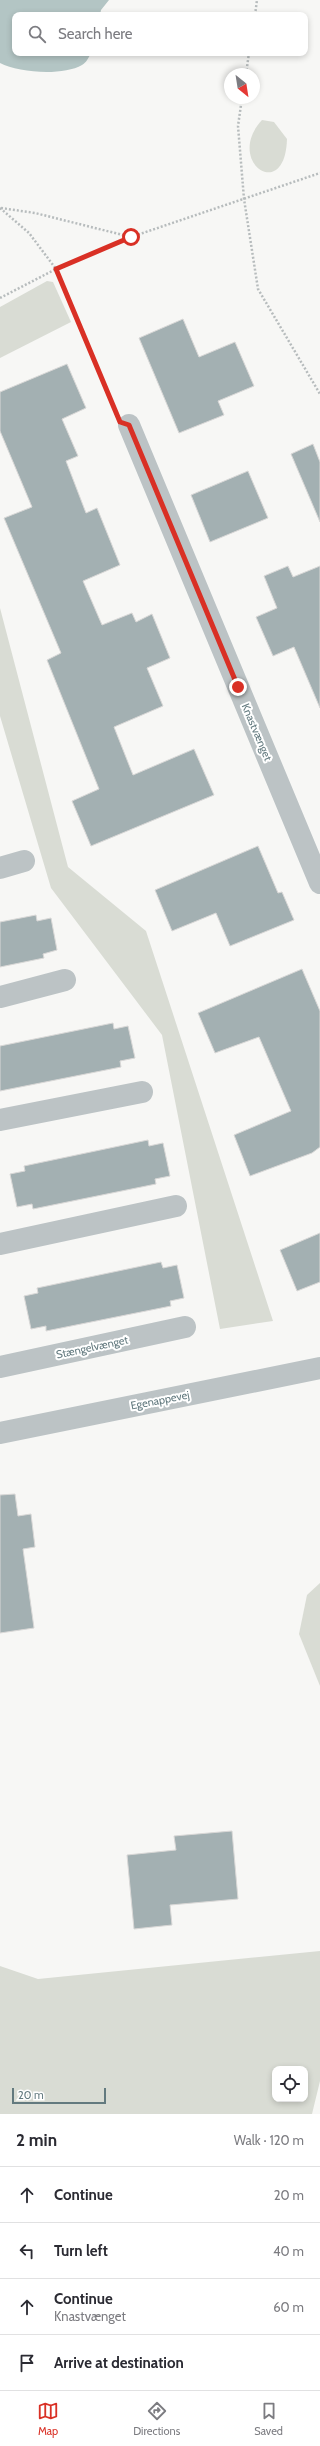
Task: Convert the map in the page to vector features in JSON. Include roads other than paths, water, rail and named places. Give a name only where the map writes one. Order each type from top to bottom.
[{"type":"street","name":"Knastvænget","points":[[129,425],[320,883]]},
{"type":"street","points":[[0,868],[24,861]]},
{"type":"street","points":[[0,997],[65,980]]},
{"type":"street","points":[[0,1120],[142,1092]]},
{"type":"street","points":[[0,1244],[176,1206]]},
{"type":"street","name":"Stængelvænget","points":[[0,1367],[185,1327]]},
{"type":"street","name":"Egenappevej","points":[[0,1433],[320,1368]]}]
